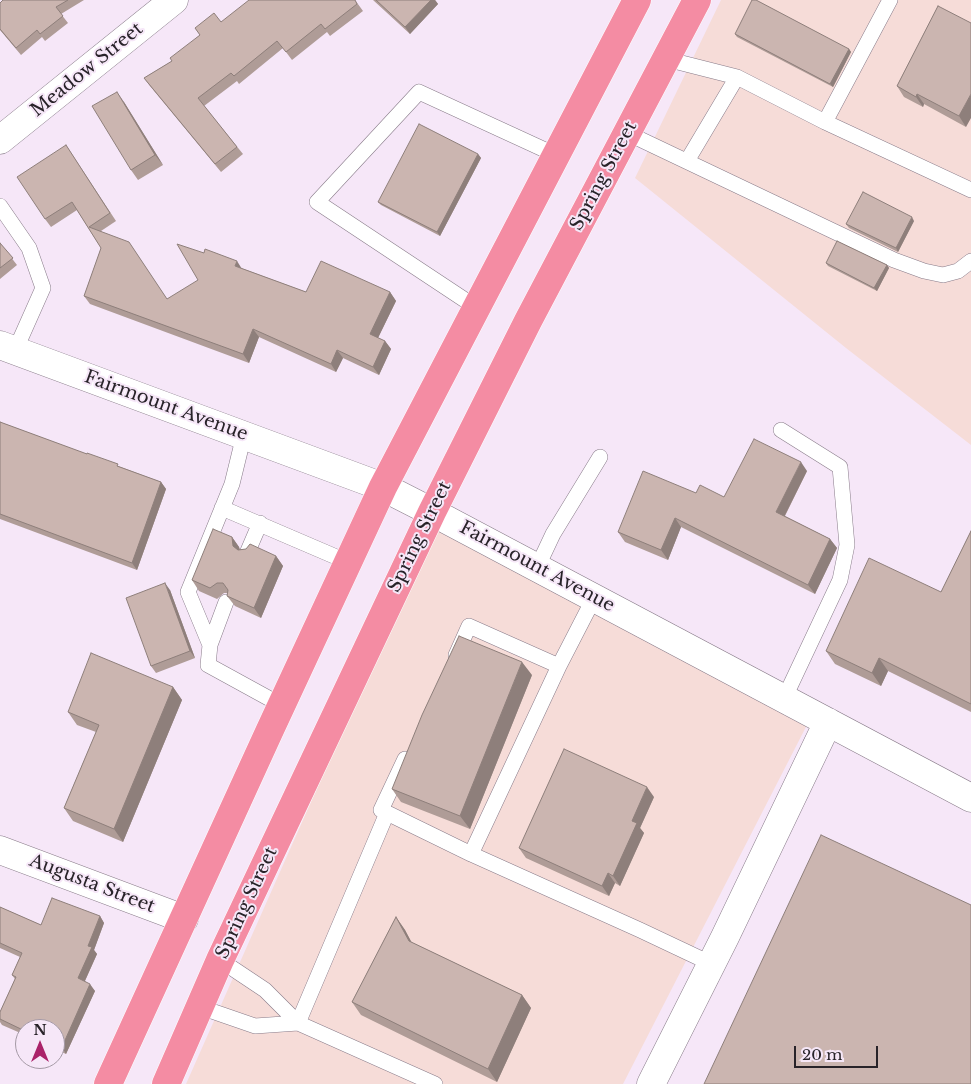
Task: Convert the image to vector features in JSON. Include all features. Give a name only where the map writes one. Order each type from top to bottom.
[{"type":"highway","points":[[108,1084],[383,487],[637,0]]},
{"type":"highway","name":"Spring Street","points":[[166,1084],[220,960],[432,512],[528,321],[697,0]]},
{"type":"street","name":"Meadow Street","points":[[0,140],[174,0]]},
{"type":"street","name":"Fairmount Avenue","points":[[8,348],[383,487],[971,798]]},
{"type":"street","points":[[652,1084],[828,722]]},
{"type":"street","name":"Augusta Street","points":[[0,850],[184,918]]},
{"type":"lane","points":[[826,122],[890,0]]},
{"type":"lane","points":[[666,58],[737,77],[826,122],[971,190]]},
{"type":"lane","points":[[687,161],[737,77]]},
{"type":"lane","points":[[477,308],[317,202],[419,92],[556,155]]},
{"type":"lane","points":[[627,133],[894,260],[944,275],[958,270],[971,261]]},
{"type":"lane","points":[[0,206],[29,248],[44,288],[8,348]]},
{"type":"lane","points":[[781,430],[840,467],[847,544],[840,580],[784,699]]},
{"type":"lane","points":[[210,644],[188,592],[232,484],[244,435]]},
{"type":"lane","points":[[537,568],[553,534],[600,457]]},
{"type":"lane","points":[[222,508],[348,562]]},
{"type":"lane","points":[[248,550],[260,523]]},
{"type":"lane","points":[[471,854],[559,666],[594,598]]},
{"type":"lane","points":[[226,602],[210,644],[208,665],[281,705]]},
{"type":"lane","points":[[448,670],[469,626],[559,666]]},
{"type":"lane","points":[[410,749],[381,810],[471,854],[712,964]]},
{"type":"lane","points":[[298,1023],[387,812]]},
{"type":"lane","points":[[220,960],[265,990],[298,1023],[434,1084]]},
{"type":"lane","points":[[200,1007],[255,1026],[298,1023]]},
{"type":"shaded area","points":[[721,0],[971,0],[971,445],[846,348],[635,178]]},
{"type":"shaded area","points":[[435,522],[809,721],[623,1084],[186,1084]]},
{"type":"building","points":[[3,0],[68,0],[56,7],[63,16],[40,34],[37,30],[16,48],[0,29],[0,3]]},
{"type":"building","points":[[249,0],[355,0],[357,4],[325,29],[321,24],[286,52],[277,41],[234,76],[231,73],[198,98],[237,147],[215,164],[144,78],[172,61],[170,58],[200,35],[195,28],[214,13],[221,22]]},
{"type":"building","points":[[376,0],[431,0],[405,27]]},
{"type":"building","points":[[752,0],[756,0],[849,49],[830,84],[735,34]]},
{"type":"building","points":[[938,6],[971,23],[971,94],[959,116],[917,94],[916,97],[897,86]]},
{"type":"building","points":[[117,92],[155,155],[131,170],[92,106]]},
{"type":"building","points":[[419,124],[478,154],[437,232],[378,202]]},
{"type":"building","points":[[66,145],[110,213],[89,227],[129,242],[167,299],[198,280],[177,244],[204,253],[205,249],[237,261],[235,266],[306,292],[321,261],[390,292],[370,334],[385,341],[373,367],[337,350],[331,364],[253,329],[243,354],[84,296],[101,248],[72,202],[45,219],[17,177]]},
{"type":"building","points":[[863,192],[912,217],[896,248],[846,224]]},
{"type":"building","points":[[837,241],[887,265],[874,288],[826,263]]},
{"type":"building","points":[[0,243],[13,258],[0,268]]},
{"type":"building","points":[[0,422],[118,464],[117,466],[161,482],[132,563],[0,514]]},
{"type":"building","points":[[754,439],[801,462],[776,512],[830,539],[808,585],[675,518],[661,550],[618,532],[643,471],[696,493],[700,485],[724,497]]},
{"type":"building","points":[[213,529],[232,537],[233,546],[238,550],[246,549],[250,544],[276,556],[254,608],[227,596],[228,590],[223,583],[217,583],[210,588],[192,580]]},
{"type":"building","points":[[971,531],[971,704],[879,658],[872,673],[826,651],[869,558],[941,592]]},
{"type":"building","points":[[165,583],[190,651],[151,666],[126,598]]},
{"type":"building","points":[[459,636],[522,662],[460,816],[392,789],[422,715]]},
{"type":"building","points":[[91,653],[173,687],[114,829],[64,808],[99,725],[68,712]]},
{"type":"building","points":[[564,749],[647,787],[632,821],[637,823],[613,876],[608,873],[602,886],[519,848]]},
{"type":"building","points":[[821,835],[971,905],[971,1084],[704,1084]]},
{"type":"building","points":[[52,898],[100,916],[88,946],[92,947],[78,978],[90,984],[65,1040],[65,1019],[15,1019],[15,1026],[0,1019],[0,1012],[16,977],[12,975],[22,953],[0,943],[0,907],[41,925]]},
{"type":"building","points":[[396,917],[409,941],[522,995],[488,1069],[352,1002]]}]
